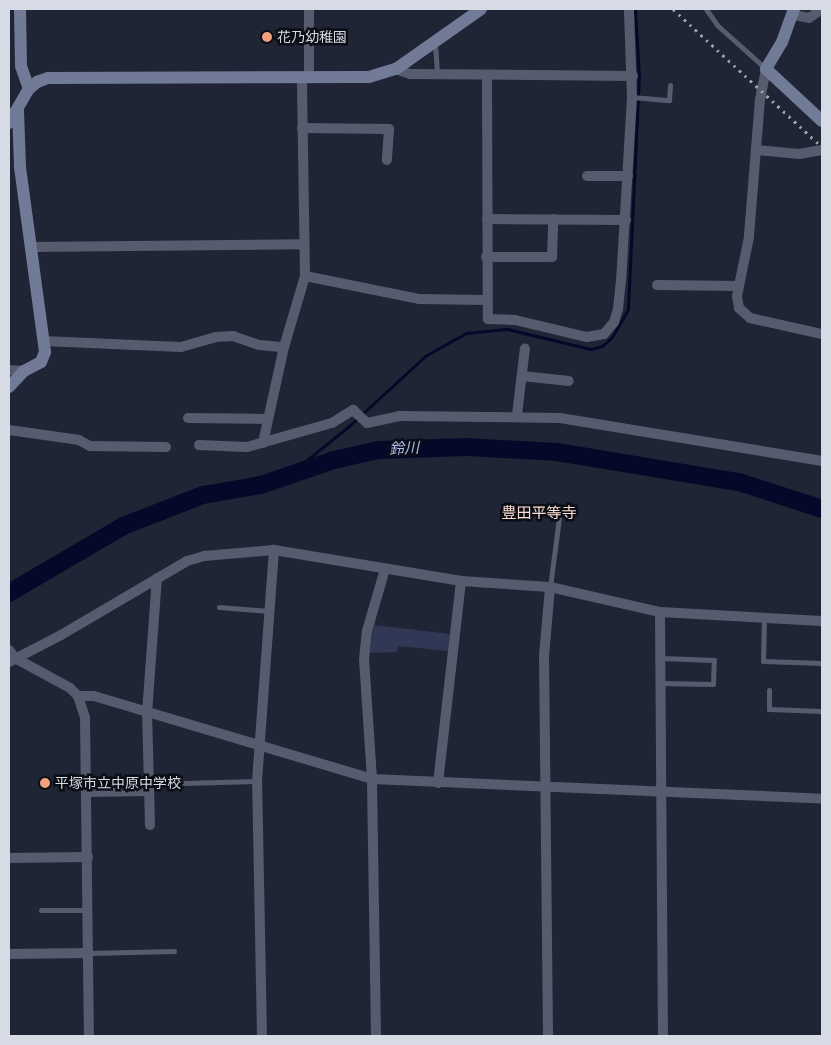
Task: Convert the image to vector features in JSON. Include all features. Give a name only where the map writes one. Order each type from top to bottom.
[{"type":"street","points":[[20,9],[21,66],[29,89]]},
{"type":"street","points":[[263,442],[284,347],[305,276],[302,128],[309,9]]},
{"type":"street","points":[[9,123],[18,111],[29,89],[36,82],[48,78],[369,78],[396,69],[481,9]]},
{"type":"street","points":[[486,76],[486,300],[488,319],[515,320],[587,337],[604,334],[614,322],[618,309],[626,220],[633,76],[629,9]]},
{"type":"street","points":[[822,9],[809,18],[794,12],[766,69],[756,150],[749,237],[739,286],[739,308],[750,318],[822,334]]},
{"type":"street","points":[[396,69],[410,74],[437,75],[633,76]]},
{"type":"street","points":[[766,69],[822,121]]},
{"type":"street","points":[[9,387],[24,371],[41,362],[45,352],[20,166],[18,111]]},
{"type":"street","points":[[302,128],[389,129],[387,160]]},
{"type":"street","points":[[756,150],[799,154],[822,150]]},
{"type":"street","points":[[587,176],[628,176]]},
{"type":"street","points":[[487,219],[626,220]]},
{"type":"street","points":[[486,257],[552,256],[553,219]]},
{"type":"street","points":[[31,247],[304,244]]},
{"type":"street","points":[[305,276],[419,298],[486,300]]},
{"type":"street","points":[[657,285],[739,286]]},
{"type":"street","points":[[43,341],[182,347],[215,337],[233,336],[259,345],[284,347]]},
{"type":"street","points":[[517,415],[525,348]]},
{"type":"street","points":[[9,370],[24,371]]},
{"type":"street","points":[[522,376],[569,381]]},
{"type":"street","points":[[199,445],[247,447],[332,423],[353,410],[367,423],[399,416],[517,415],[560,418],[822,461]]},
{"type":"street","points":[[188,418],[268,419]]},
{"type":"street","points":[[9,430],[79,440],[90,446],[166,447]]},
{"type":"street","points":[[262,1036],[257,781],[258,746],[274,550]]},
{"type":"street","points":[[11,656],[187,561],[204,556],[274,550],[461,581],[550,587],[660,612],[822,621]]},
{"type":"street","points":[[376,1036],[372,779],[364,659],[367,631],[385,569]]},
{"type":"street","points":[[150,824],[148,712],[158,578]]},
{"type":"street","points":[[438,783],[461,581]]},
{"type":"street","points":[[548,1036],[544,642],[550,587]]},
{"type":"street","points":[[660,612],[663,1036]]},
{"type":"street","points":[[11,656],[70,688],[78,696],[85,717],[89,1036]]},
{"type":"street","points":[[78,696],[94,696],[372,779],[822,799]]},
{"type":"street","points":[[86,792],[149,791]]},
{"type":"street","points":[[9,858],[88,857]]},
{"type":"street","points":[[9,954],[89,953]]},
{"type":"lane","points":[[706,9],[717,25],[766,69]]},
{"type":"lane","points":[[435,41],[437,75]]},
{"type":"lane","points":[[632,97],[669,100],[670,85]]},
{"type":"lane","points":[[550,587],[560,510]]},
{"type":"lane","points":[[219,607],[269,611]]},
{"type":"lane","points":[[764,618],[763,662],[822,664]]},
{"type":"lane","points":[[660,658],[714,660],[713,684],[660,683]]},
{"type":"lane","points":[[769,690],[769,709],[822,711]]},
{"type":"lane","points":[[184,783],[257,781]]},
{"type":"lane","points":[[41,910],[88,910]]},
{"type":"lane","points":[[89,953],[174,950]]},
{"type":"shaded area","points":[[374,625],[450,634],[448,651],[399,646],[396,652],[369,653]]},
{"type":"waterway","points":[[287,476],[349,426],[425,356],[466,333],[507,329],[591,349],[602,346],[612,337],[628,309],[639,77],[635,9]]},
{"type":"waterway","name":"鈴川","points":[[9,593],[123,526],[203,495],[261,485],[334,460],[378,450],[467,447],[557,452],[739,482],[822,509]]},
{"type":"railway","points":[[673,9],[822,147]]},
{"type":"place","name":"花乃幼稚園","points":[[267,37]]},
{"type":"place","name":"平塚市立中原中学校","points":[[45,783]]},
{"type":"district","name":"豊田平等寺","points":[[539,514]]}]
